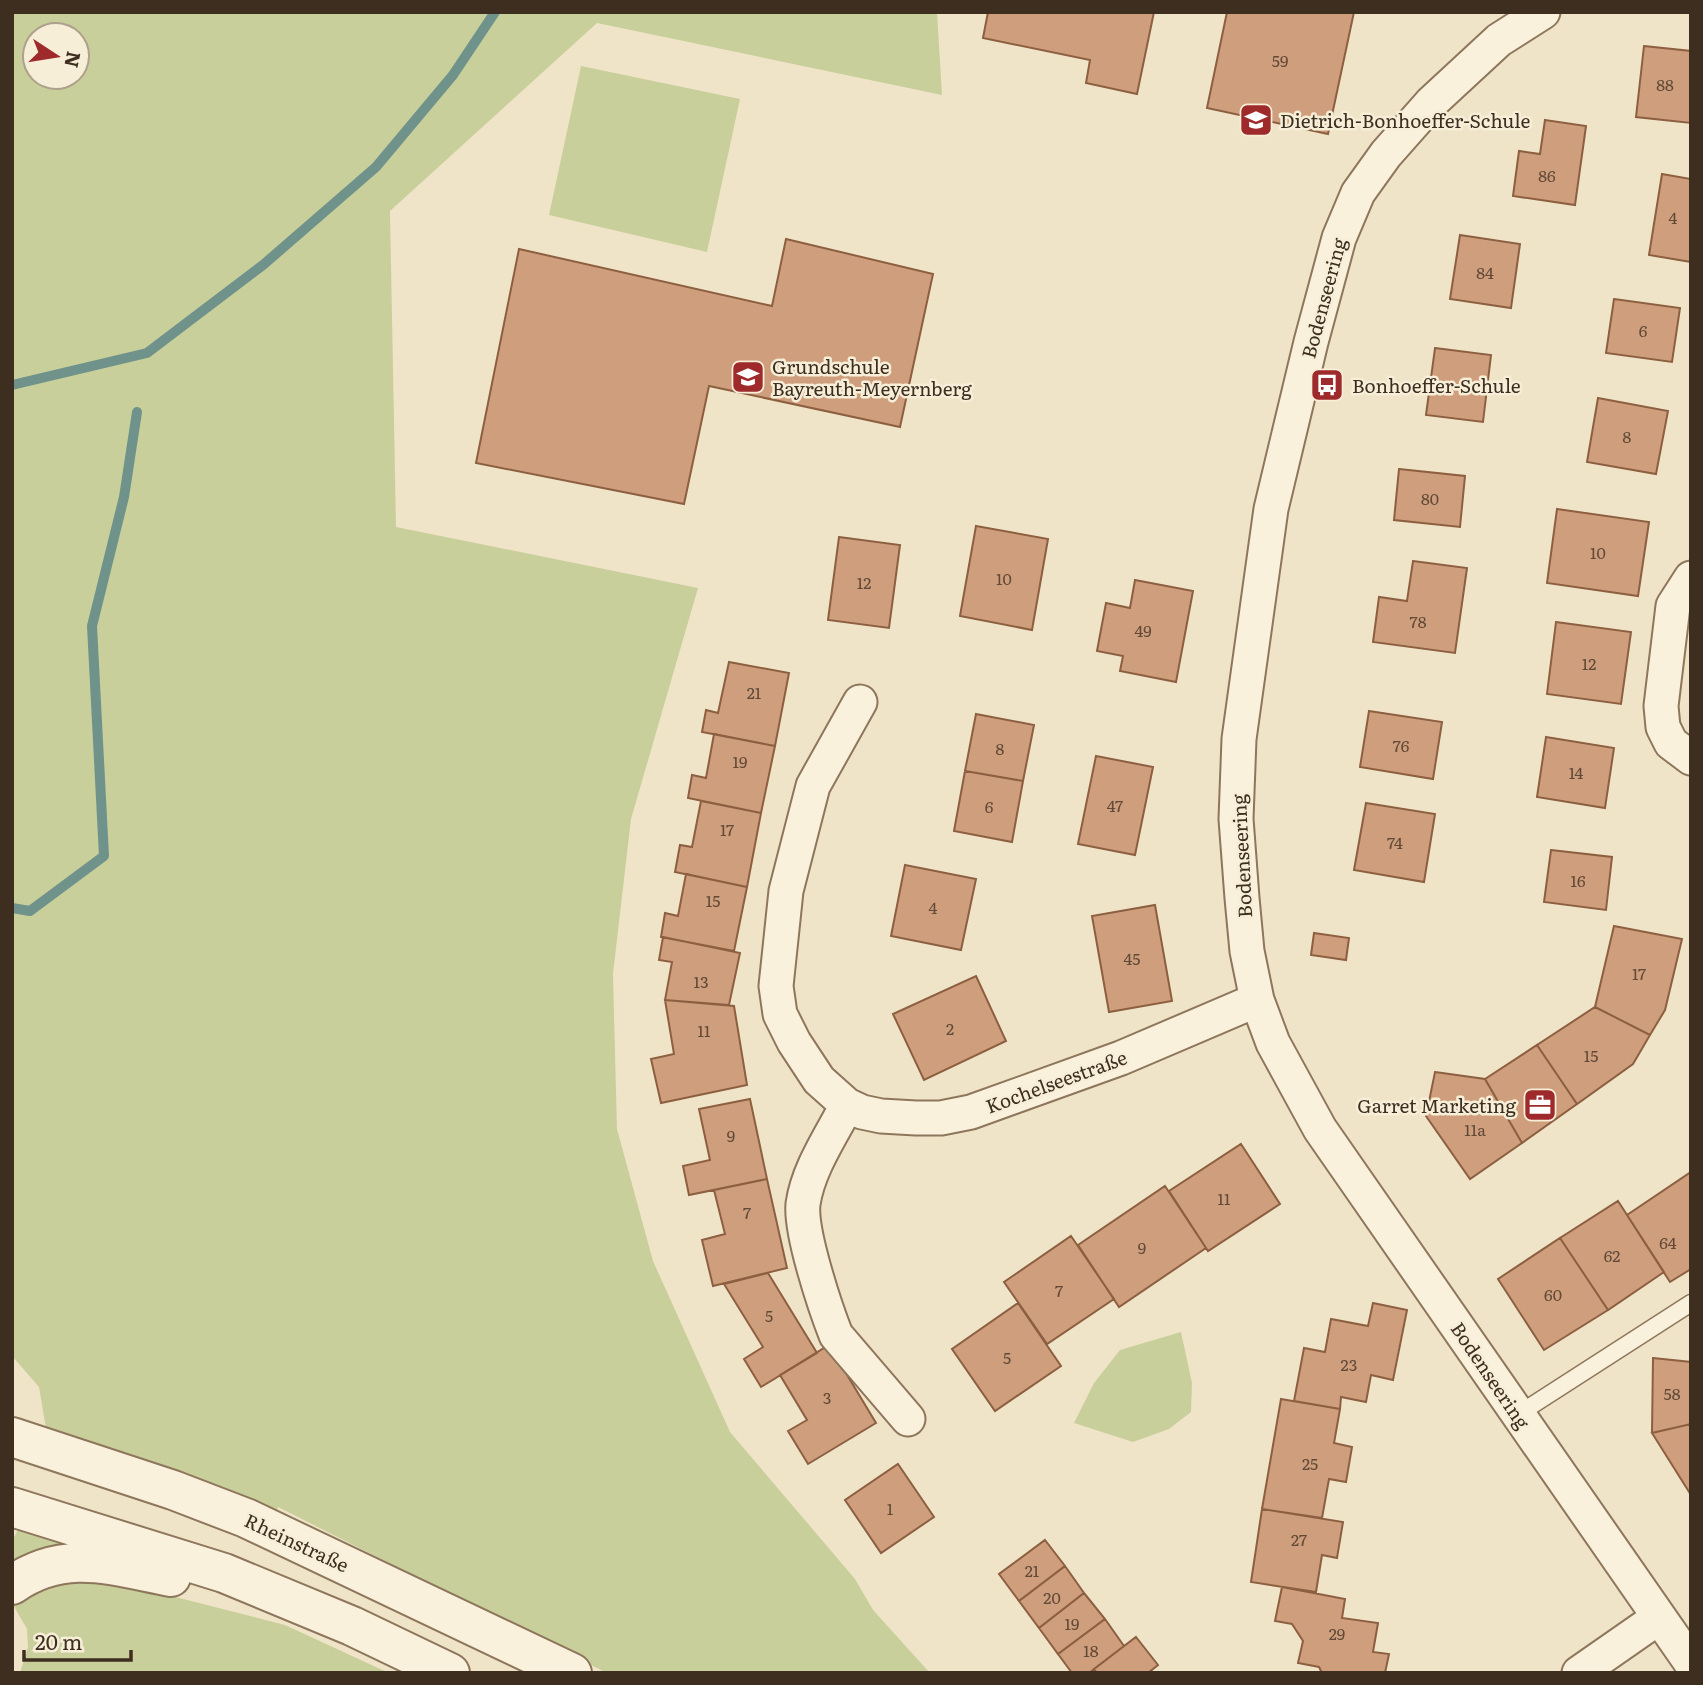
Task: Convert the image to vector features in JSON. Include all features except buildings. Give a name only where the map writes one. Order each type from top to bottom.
[{"type":"street","name":"Bodenseering","points":[[1543,12],[1499,40],[1432,102],[1369,175],[1354,201],[1339,237],[1271,509],[1239,738],[1236,819],[1247,951],[1258,1000],[1273,1043],[1320,1129],[1406,1249],[1517,1415],[1691,1663]]},
{"type":"street","points":[[1691,578],[1673,606],[1661,706],[1663,727],[1671,743],[1691,758]]},
{"type":"street","name":"Kochelseestraße","points":[[860,702],[813,786],[786,891],[776,986],[780,1014],[794,1042],[819,1080],[847,1105],[881,1116],[916,1118],[941,1118],[971,1112],[1121,1058],[1258,1000]]},
{"type":"street","points":[[847,1105],[811,1176],[803,1206],[804,1225],[836,1335],[908,1419]]},
{"type":"street","name":"Rheinstraße","points":[[12,1437],[173,1490],[246,1518],[572,1673]]},
{"type":"street","points":[[12,1507],[145,1546],[224,1573],[352,1626],[450,1673]]},
{"type":"street","points":[[12,1586],[28,1574],[62,1563],[99,1563],[190,1580],[224,1573]]},
{"type":"street","points":[[1579,1673],[1658,1618]]},
{"type":"lane","points":[[1517,1415],[1691,1303]]},
{"type":"green space","points":[[12,12],[937,12],[942,95],[597,23],[390,211],[396,527],[698,588],[631,819],[613,974],[617,1129],[653,1261],[730,1432],[855,1579],[873,1610],[930,1673],[607,1673],[278,1507],[275,1517],[47,1435],[39,1387],[12,1356]]},
{"type":"green space","points":[[581,66],[740,99],[707,252],[549,215]]},
{"type":"green space","points":[[1181,1332],[1192,1383],[1191,1412],[1169,1429],[1133,1442],[1074,1423],[1094,1383],[1120,1350]]},
{"type":"green space","points":[[21,1524],[131,1554],[12,1572],[12,1541]]},
{"type":"green space","points":[[73,1577],[109,1580],[285,1625],[389,1673],[20,1673],[28,1647],[27,1629],[12,1603],[38,1586]]},
{"type":"waterway","points":[[12,385],[147,353],[263,265],[376,167],[453,75],[495,12]]},
{"type":"waterway","points":[[12,908],[30,911],[104,856],[92,626],[124,497],[137,412]]},
{"type":"place","name":"Dietrich-Bonhoeffer-Schule","points":[[1256,120]]},
{"type":"place","name":"Grundschule Bayreuth-Meyernberg","points":[[748,377]]},
{"type":"place","name":"Bonhoeffer-Schule","points":[[1327,385]]},
{"type":"place","name":"Garret Marketing","points":[[1540,1105]]}]
